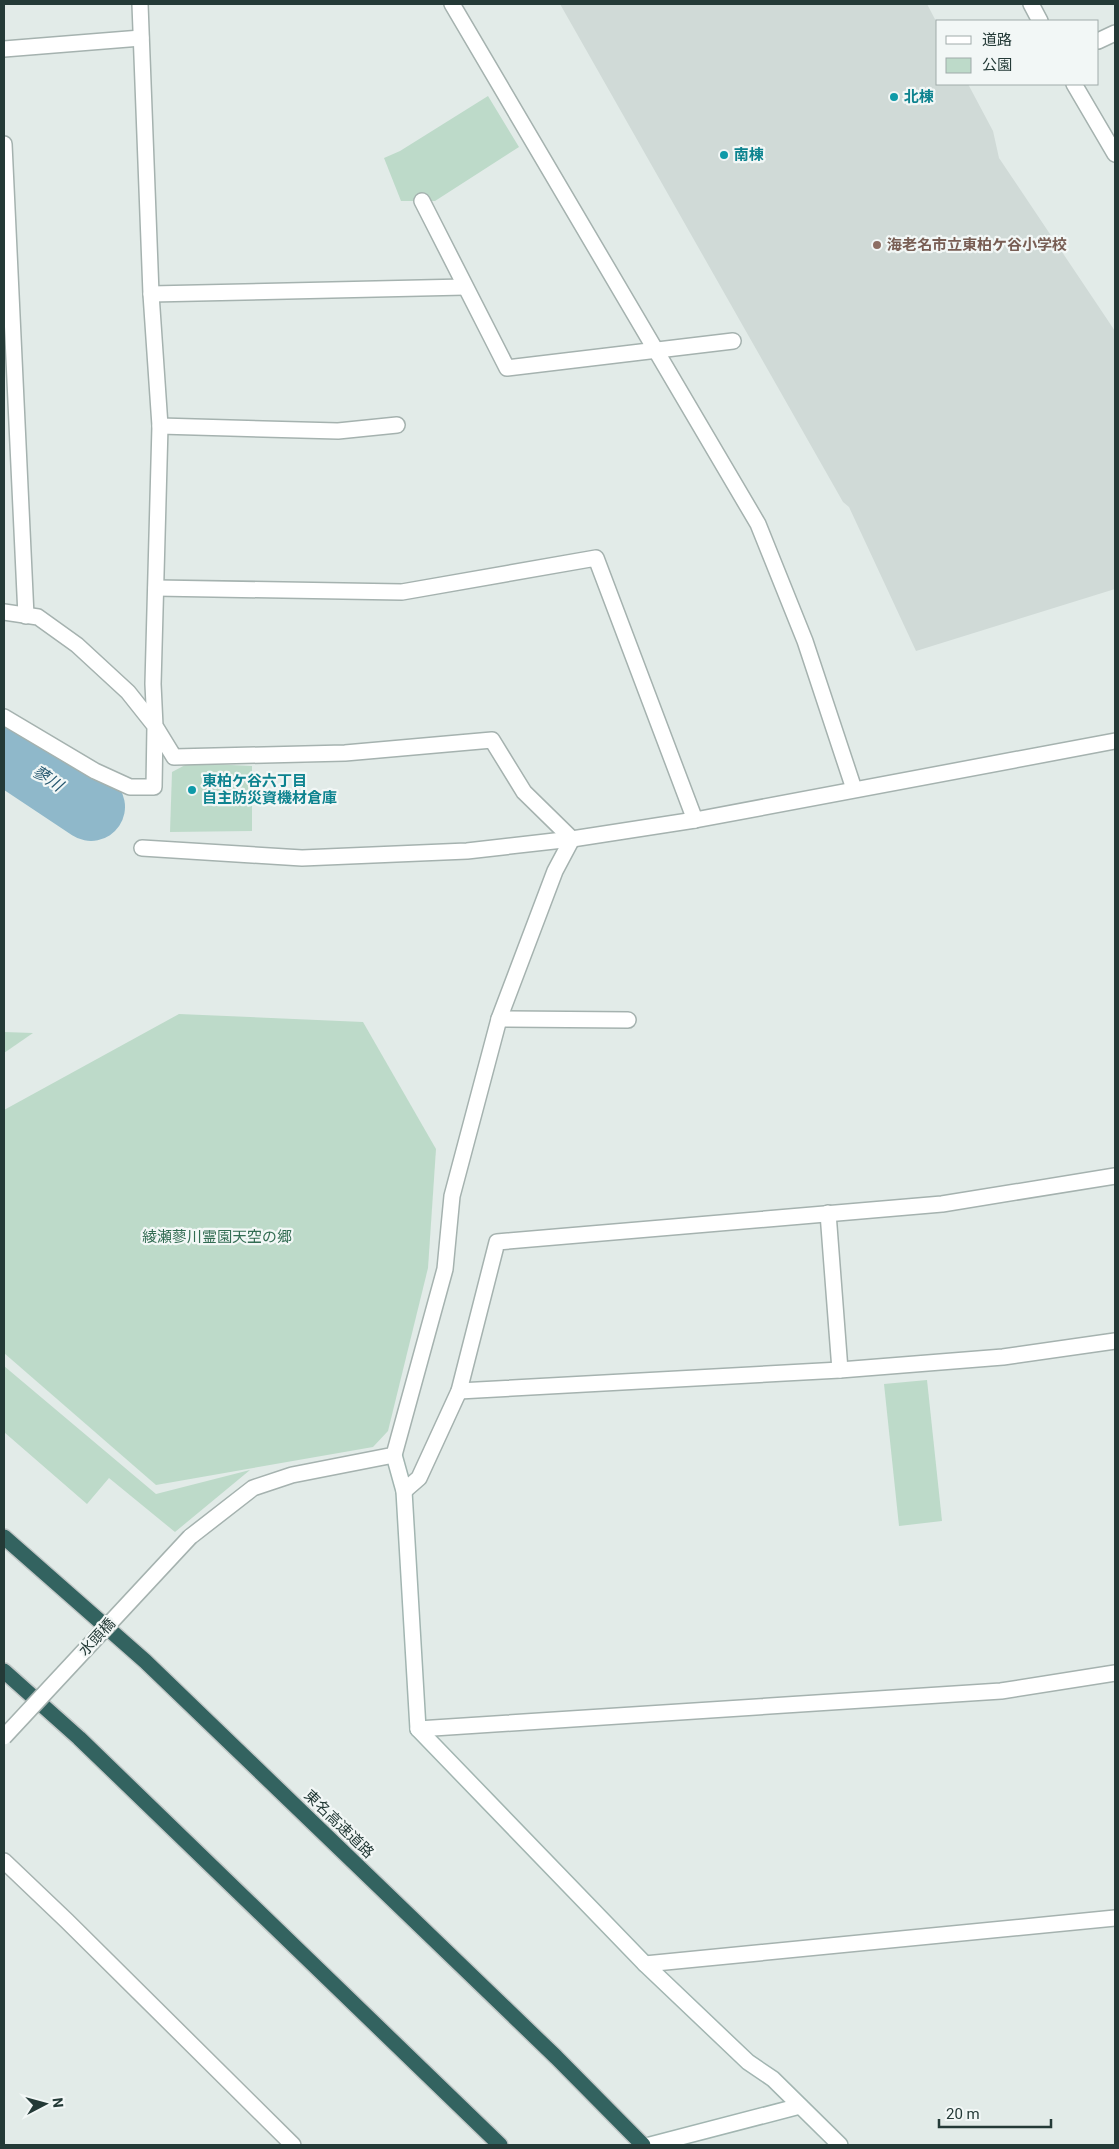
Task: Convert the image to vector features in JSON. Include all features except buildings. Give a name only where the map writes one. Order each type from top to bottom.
[{"type":"highway","name":"東名高速道路","points":[[4,1537],[145,1661],[644,2145]]},
{"type":"highway","points":[[4,1671],[80,1738],[500,2145]]},
{"type":"street","points":[[4,717],[95,771],[130,787],[154,787],[152,691],[160,426],[151,294],[140,4]]},
{"type":"street","points":[[452,4],[758,524],[805,640],[854,788]]},
{"type":"street","points":[[1032,4],[1040,20]]},
{"type":"street","points":[[1099,40],[1115,32]]},
{"type":"street","points":[[4,49],[141,38]]},
{"type":"street","points":[[1075,85],[1115,154]]},
{"type":"street","points":[[4,144],[26,616]]},
{"type":"street","points":[[422,201],[507,368],[656,352],[733,341]]},
{"type":"street","points":[[151,294],[465,287]]},
{"type":"street","points":[[160,426],[338,431],[397,426]]},
{"type":"street","points":[[156,588],[402,592],[596,558],[695,820]]},
{"type":"street","points":[[4,612],[38,617],[77,645],[128,692],[154,726],[174,757],[345,753],[492,740],[524,792],[572,839]]},
{"type":"street","points":[[142,848],[302,858],[467,851],[572,839],[695,820],[854,788],[1115,741]]},
{"type":"street","points":[[572,839],[555,871],[499,1020],[452,1196],[445,1269],[394,1456],[404,1491],[418,1729],[645,1964],[748,2062],[773,2079],[840,2145]]},
{"type":"street","points":[[499,1020],[628,1020]]},
{"type":"street","points":[[404,1491],[419,1478],[459,1391],[497,1242],[828,1212],[942,1204],[1115,1176]]},
{"type":"street","points":[[828,1212],[840,1370]]},
{"type":"street","points":[[459,1391],[840,1370],[1003,1357],[1115,1342]]},
{"type":"street","name":"水頭橋","points":[[4,1737],[190,1537],[254,1488],[292,1475],[394,1456]]},
{"type":"street","points":[[418,1729],[1001,1691],[1115,1673]]},
{"type":"street","points":[[4,1861],[293,2145]]},
{"type":"street","points":[[645,1964],[1115,1918]]},
{"type":"street","points":[[650,2145],[800,2106]]},
{"type":"shaded area","name":"海老名市立東柏ケ谷小学校","points":[[560,4],[927,4],[936,21],[936,85],[969,85],[993,131],[999,158],[1115,331],[1115,589],[916,651],[849,507],[843,502]]},
{"type":"green space","points":[[488,96],[519,147],[435,201],[401,201],[384,158],[400,151]]},
{"type":"green space","points":[[189,763],[252,766],[252,831],[170,832],[172,772]]},
{"type":"green space","name":"綾瀬蓼川霊園天空の郷","points":[[179,1014],[363,1022],[436,1149],[428,1268],[388,1431],[373,1447],[156,1485],[4,1353],[4,1110]]},
{"type":"green space","points":[[4,1032],[33,1033],[4,1053]]},
{"type":"green space","points":[[4,1366],[156,1494],[250,1470],[175,1532],[109,1478],[87,1504],[4,1432]]},
{"type":"green space","points":[[927,1380],[942,1521],[899,1526],[884,1384]]},
{"type":"waterway","name":"蓼川","points":[[4,749],[91,807]]},
{"type":"place","name":"北棟","points":[[894,97]]},
{"type":"place","name":"南棟","points":[[724,155]]},
{"type":"place","name":"海老名市立東柏ケ谷小学校","points":[[877,245]]},
{"type":"place","name":"東柏ケ谷六丁目 自主防災資機材倉庫","points":[[192,790]]}]
